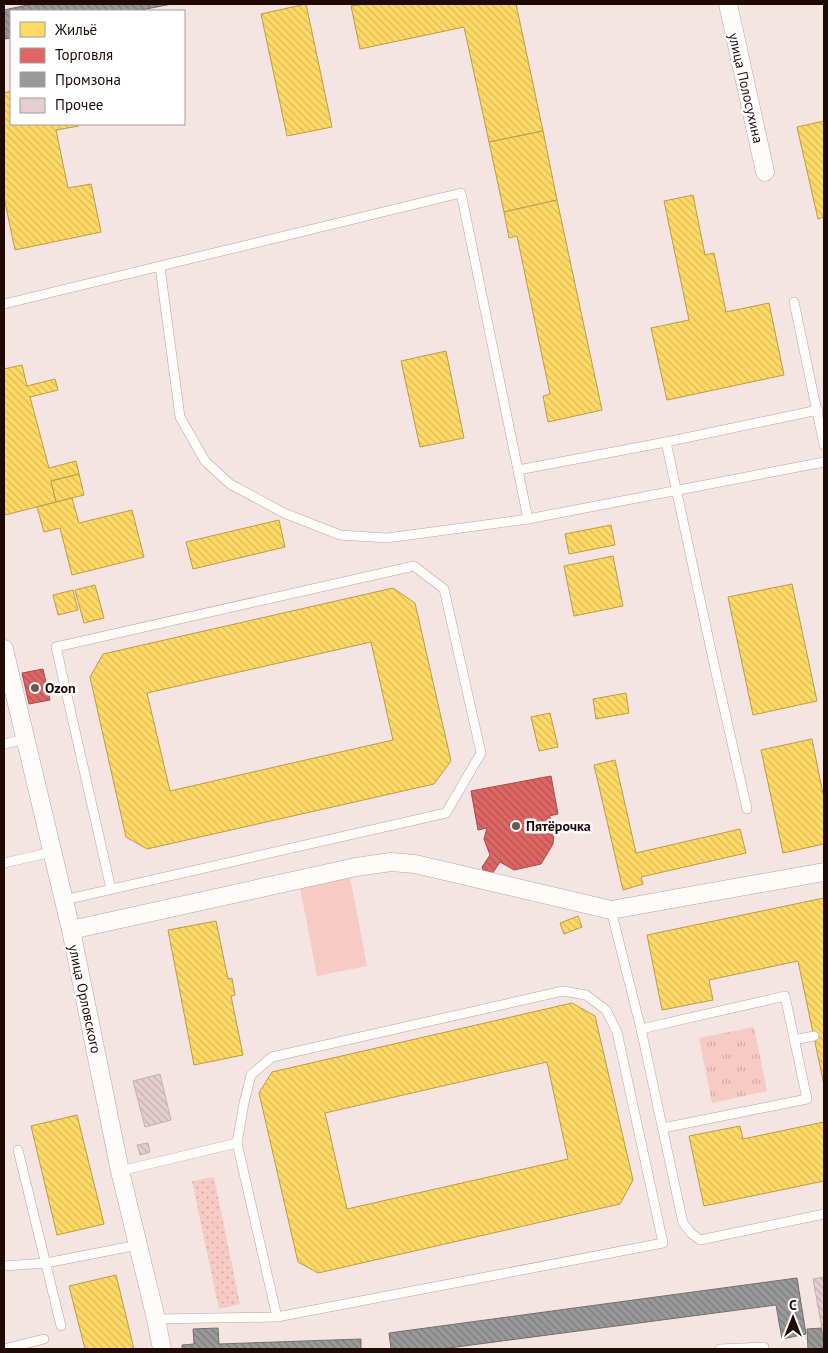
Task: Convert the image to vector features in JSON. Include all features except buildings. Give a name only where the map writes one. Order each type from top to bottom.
[{"type":"street","name":"улица Полосухина","points":[[728,4],[765,172]]},
{"type":"street","name":"улица Орловского","points":[[4,649],[71,930],[120,1171],[162,1349]]},
{"type":"street","points":[[71,930],[356,867],[391,862],[415,864],[611,910],[824,872]]},
{"type":"lane","points":[[4,304],[461,193],[528,519]]},
{"type":"lane","points":[[160,267],[180,417],[205,461],[230,484],[284,513],[340,536],[387,538],[528,519],[824,462]]},
{"type":"lane","points":[[794,302],[824,445]]},
{"type":"lane","points":[[518,470],[666,442],[818,410]]},
{"type":"lane","points":[[666,442],[747,809]]},
{"type":"lane","points":[[64,900],[446,813],[481,753],[444,589],[414,566],[56,648],[112,889]]},
{"type":"lane","points":[[4,744],[25,739]]},
{"type":"lane","points":[[4,863],[52,852]]},
{"type":"lane","points":[[611,910],[641,1028],[683,1223],[700,1240],[824,1214]]},
{"type":"lane","points":[[156,1319],[277,1317],[664,1243],[617,1032],[606,1010],[586,995],[563,991],[272,1057],[251,1075],[237,1143],[277,1317]]},
{"type":"lane","points":[[641,1028],[785,996],[807,1098],[663,1128]]},
{"type":"lane","points":[[794,1040],[814,1036]]},
{"type":"lane","points":[[120,1171],[237,1143]]},
{"type":"lane","points":[[18,1150],[61,1326]]},
{"type":"lane","points":[[4,1266],[46,1263],[138,1245]]},
{"type":"lane","points":[[4,1349],[44,1339]]},
{"type":"lane","points":[[720,1349],[764,1347]]},
{"type":"green space","points":[[350,877],[367,966],[317,976],[300,887]]},
{"type":"green space","points":[[754,1027],[767,1091],[712,1103],[699,1038]]},
{"type":"green space","points":[[214,1177],[240,1304],[219,1309],[192,1181]]},
{"type":"place","name":"Ozon","points":[[35,688]]},
{"type":"place","name":"Пятёрочка","points":[[516,826]]}]
